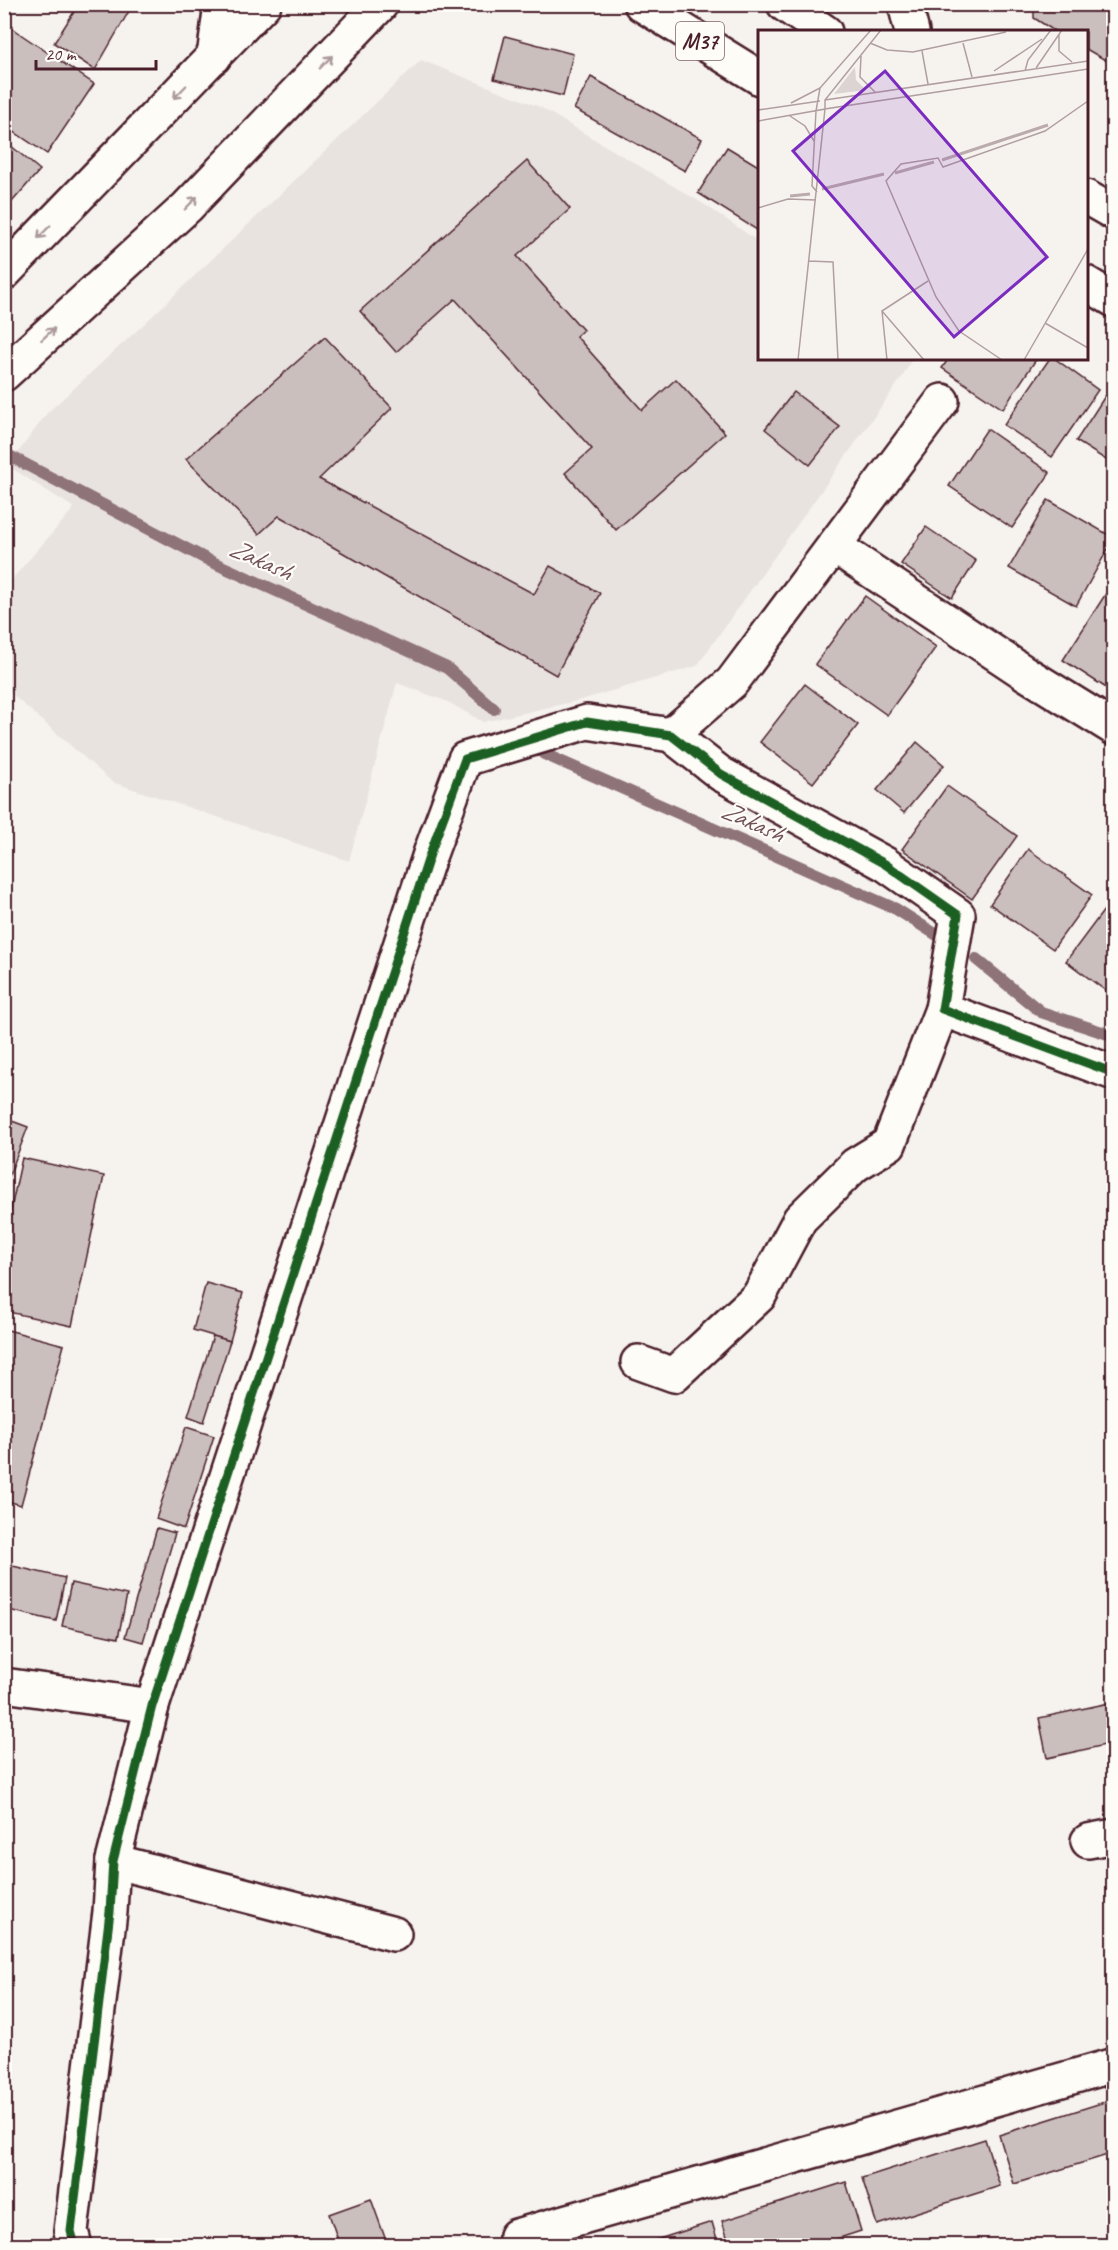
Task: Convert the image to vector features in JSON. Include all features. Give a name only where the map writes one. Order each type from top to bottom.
[{"type":"main road","points":[[214,57],[222,4]]},
{"type":"main road","points":[[4,273],[264,4]]},
{"type":"main road","points":[[4,374],[187,207],[381,4]]},
{"type":"main road","name":"M37","points":[[641,4],[758,77]]},
{"type":"main road","points":[[784,4],[822,30]]},
{"type":"main road","points":[[905,4],[912,30]]},
{"type":"main road","points":[[1088,198],[1113,213]]},
{"type":"main road","points":[[1088,284],[1113,300]]},
{"type":"main road","points":[[671,735],[732,682],[942,401]]},
{"type":"main road","points":[[834,546],[1025,673],[1113,728]]},
{"type":"main road","points":[[75,2246],[71,2231],[110,1912],[113,1861],[153,1706],[423,877],[465,759],[587,722],[671,735],[721,774],[885,864],[958,915],[942,1009],[889,1144],[855,1165],[800,1220],[759,1296],[674,1375],[638,1362]]},
{"type":"main road","points":[[942,1009],[1113,1073]]},
{"type":"main road","points":[[4,1685],[153,1706]]},
{"type":"main road","points":[[113,1861],[394,1934]]},
{"type":"main road","points":[[516,2246],[516,2236],[1113,2065]]},
{"type":"shaded area","points":[[421,60],[540,107],[707,206],[758,241],[758,360],[911,360],[903,376],[697,666],[581,700],[483,722],[448,702],[397,683],[349,861],[112,782],[5,688],[5,587],[74,508],[8,466],[47,413],[145,323]]},
{"type":"building","points":[[79,4],[133,4],[95,70],[54,43]]},
{"type":"building","points":[[1034,4],[1114,4],[1114,65],[1088,50],[1088,30],[1053,30],[1034,18]]},
{"type":"building","points":[[4,23],[94,84],[47,154],[4,125]]},
{"type":"building","points":[[505,36],[573,54],[563,96],[494,79]]},
{"type":"building","points":[[591,77],[702,139],[685,171],[574,109]]},
{"type":"building","points":[[4,140],[40,170],[4,211]]},
{"type":"building","points":[[727,147],[758,166],[758,231],[698,193]]},
{"type":"building","points":[[527,161],[570,209],[517,256],[583,330],[576,336],[642,410],[676,379],[725,433],[616,530],[565,473],[592,449],[455,299],[396,352],[360,311]]},
{"type":"building","points":[[325,337],[392,408],[319,479],[534,594],[550,566],[600,593],[556,675],[279,516],[259,534],[186,459]]},
{"type":"building","points":[[948,360],[1036,360],[1003,409],[942,368]]},
{"type":"building","points":[[1049,360],[1057,360],[1098,390],[1052,457],[1004,425]]},
{"type":"building","points":[[794,392],[840,427],[810,465],[765,429]]},
{"type":"building","points":[[1105,396],[1114,401],[1114,465],[1076,441]]},
{"type":"building","points":[[987,429],[1050,473],[1012,528],[949,486]]},
{"type":"building","points":[[1048,500],[1114,538],[1076,606],[1009,568]]},
{"type":"building","points":[[926,527],[976,561],[952,598],[901,564]]},
{"type":"building","points":[[1114,581],[1114,693],[1063,660]]},
{"type":"building","points":[[865,596],[936,647],[887,715],[815,664]]},
{"type":"building","points":[[805,684],[858,725],[813,783],[760,742]]},
{"type":"building","points":[[917,742],[944,765],[904,813],[877,790]]},
{"type":"building","points":[[947,786],[1017,836],[972,899],[902,849]]},
{"type":"building","points":[[1028,849],[1092,895],[1053,949],[990,904]]},
{"type":"building","points":[[1114,898],[1114,997],[1066,961]]},
{"type":"building","points":[[4,1118],[28,1127],[7,1181],[4,1180]]},
{"type":"building","points":[[22,1158],[104,1176],[72,1326],[4,1311],[4,1241]]},
{"type":"building","points":[[206,1283],[243,1293],[230,1341],[193,1330]]},
{"type":"building","points":[[4,1329],[64,1345],[21,1505],[4,1500]]},
{"type":"building","points":[[213,1336],[230,1341],[204,1422],[188,1416]]},
{"type":"building","points":[[186,1427],[214,1436],[184,1529],[156,1519]]},
{"type":"building","points":[[157,1528],[175,1533],[143,1642],[125,1637]]},
{"type":"building","points":[[4,1564],[65,1578],[56,1621],[4,1609]]},
{"type":"building","points":[[71,1583],[127,1595],[118,1638],[62,1626]]},
{"type":"building","points":[[1114,1702],[1114,1743],[1047,1758],[1039,1718]]},
{"type":"building","points":[[1114,2099],[1114,2153],[1014,2184],[999,2135]]},
{"type":"building","points":[[985,2139],[1000,2186],[877,2225],[862,2178]]},
{"type":"building","points":[[846,2182],[861,2231],[815,2246],[730,2246],[722,2221]]},
{"type":"building","points":[[371,2199],[388,2246],[340,2246],[329,2214]]},
{"type":"building","points":[[712,2222],[719,2246],[637,2246]]},
{"type":"waterway","name":"Zakash","points":[[4,453],[210,561],[447,668],[494,709]]},
{"type":"waterway","name":"Zakash","points":[[544,754],[896,909],[940,937]]},
{"type":"waterway","name":"Zakash","points":[[976,959],[1041,1012],[1114,1036]]},
{"type":"cycle path","points":[[75,2246],[71,2231],[110,1912],[113,1861],[152,1706],[430,854],[465,759],[587,722],[671,735],[721,774],[885,864],[958,915],[942,1009],[1114,1073]]}]
